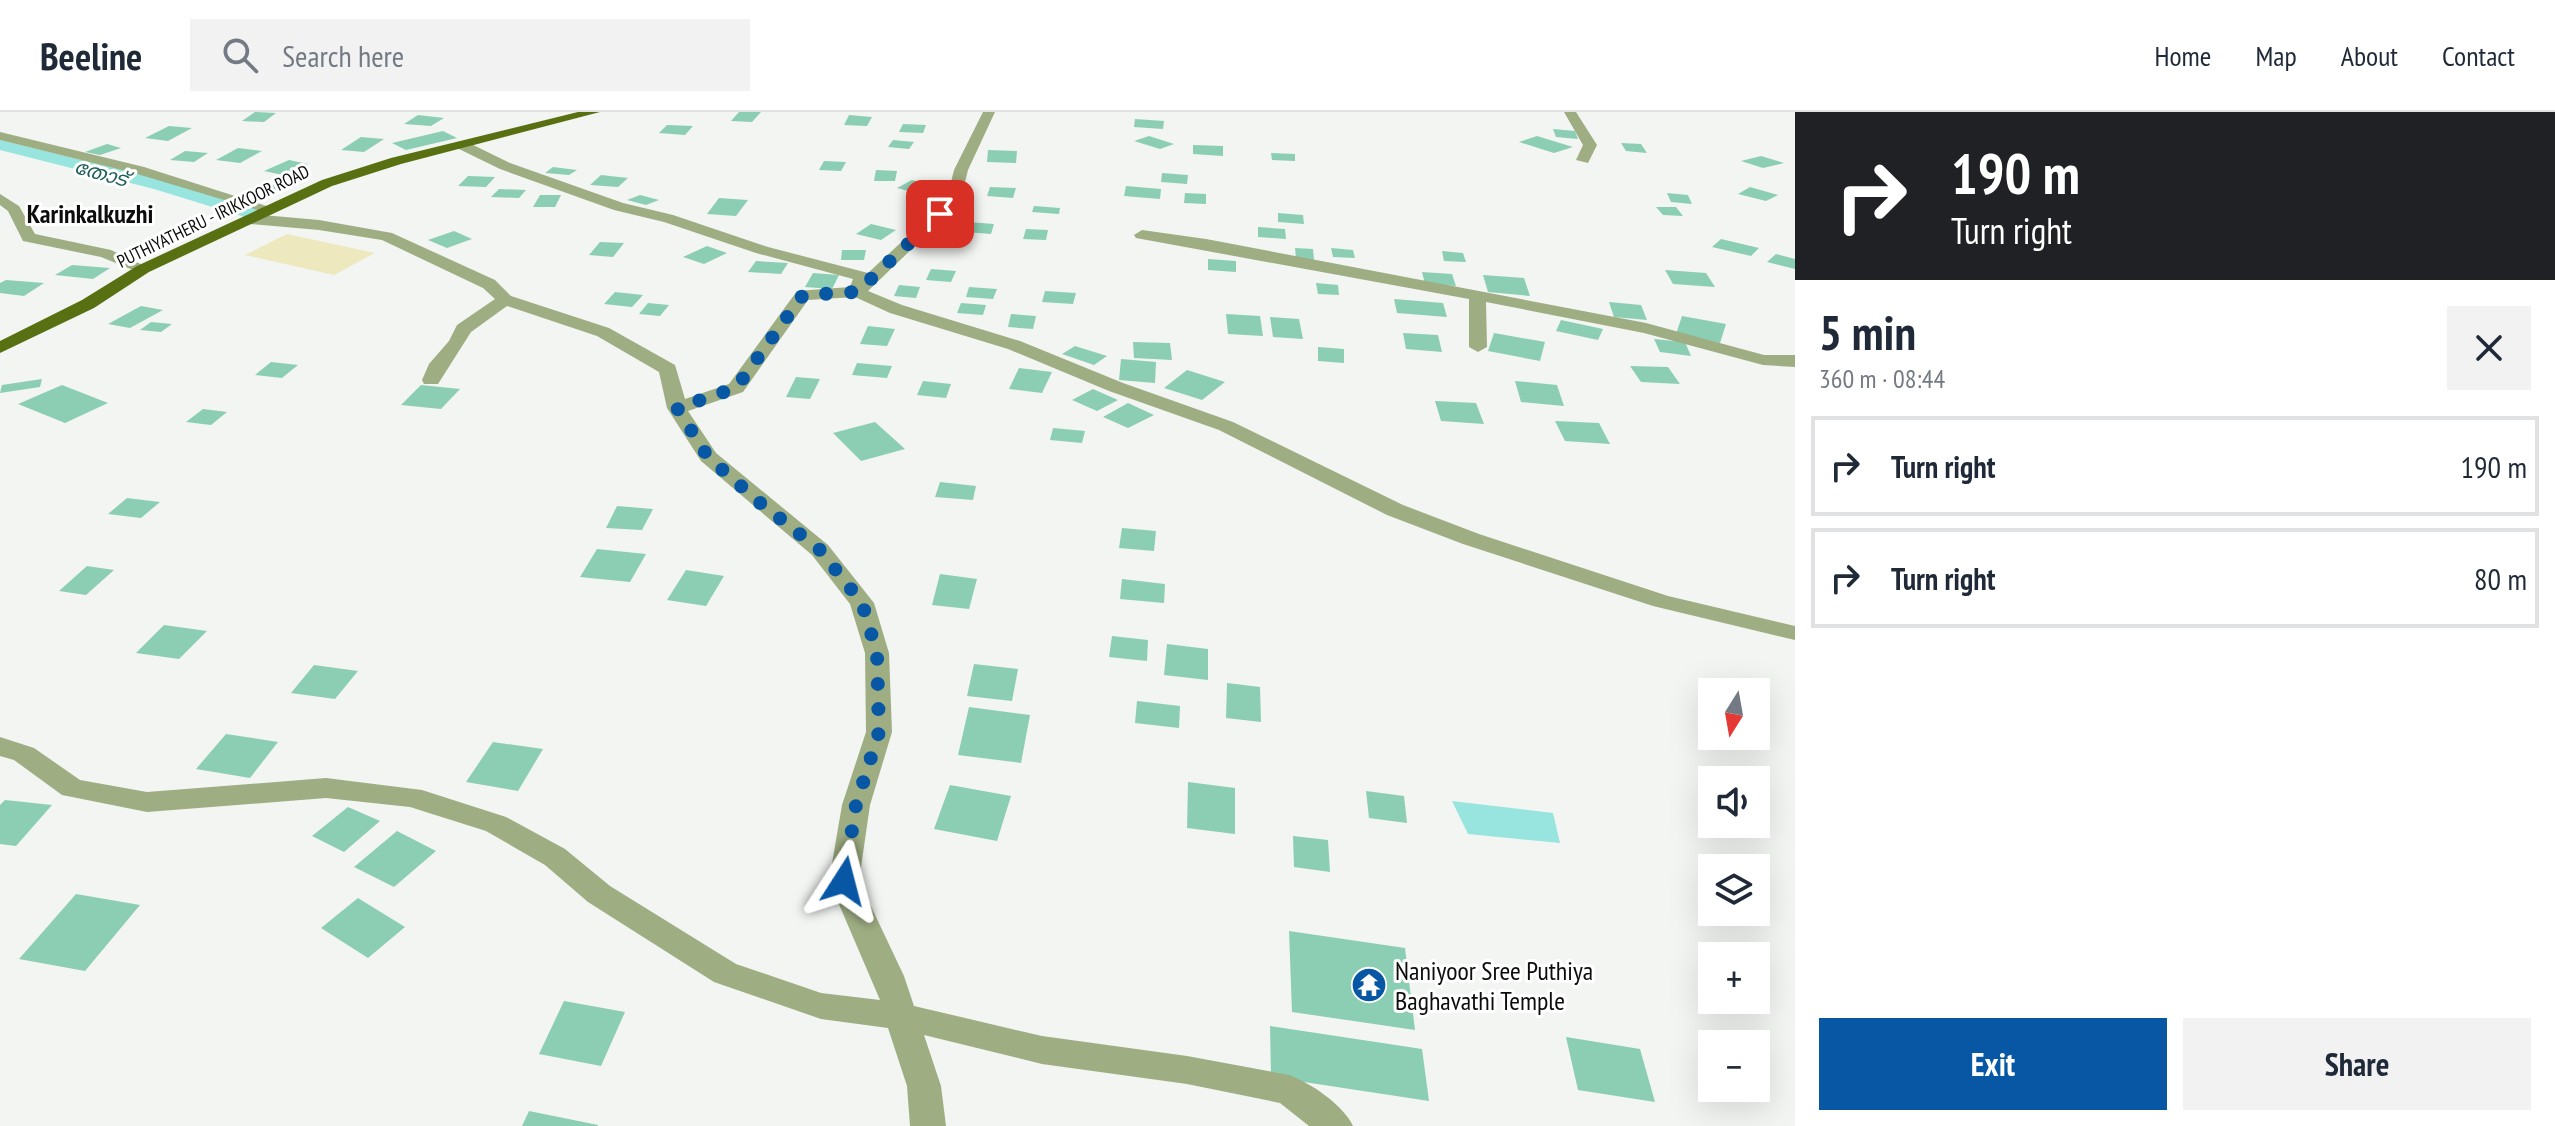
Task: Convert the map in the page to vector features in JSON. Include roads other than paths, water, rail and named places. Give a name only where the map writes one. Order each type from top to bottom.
[{"type":"main road","name":"PUTHIYATHERU - IRIKKOOR ROAD","points":[[0,348],[88,304],[143,269],[269,209],[363,170],[594,112]]},
{"type":"street","points":[[857,292],[940,214],[956,190],[961,170],[989,112]]},
{"type":"street","points":[[1570,112],[1590,145],[1583,160]]},
{"type":"street","points":[[0,136],[139,170],[269,209]]},
{"type":"street","points":[[462,145],[505,166],[619,207],[668,218],[762,250],[862,276],[857,292]]},
{"type":"street","points":[[0,198],[14,209],[29,238],[105,253],[143,269]]},
{"type":"street","points":[[250,219],[319,225],[386,236],[489,284],[505,300],[603,332],[668,369],[677,408],[708,457],[820,550],[862,603],[877,653],[879,732],[856,805],[844,881],[888,976],[924,1086],[928,1126]]},
{"type":"street","points":[[1142,235],[1206,244],[1646,328],[1763,360],[1795,361]]},
{"type":"street","points":[[677,408],[736,388],[803,295],[857,292],[896,309],[1014,345],[1116,387],[1226,426],[1395,510],[1471,539],[1661,601],[1795,633]]},
{"type":"street","points":[[1477,297],[1478,347]]},
{"type":"street","points":[[431,380],[438,364],[457,343],[463,329],[505,300]]},
{"type":"street","points":[[0,746],[24,754],[72,788],[147,802],[326,788],[412,797],[496,824],[555,857],[599,894],[725,973],[821,1006],[901,1016],[1042,1050],[1148,1064],[1289,1090],[1335,1126]]},
{"type":"water","points":[[1452,801],[1553,813],[1560,843],[1468,834]]},
{"type":"waterway","name":"തോട്","points":[[0,145],[161,185],[248,212]]},
{"type":"place","name":"Naniyoor Sree Puthiya Baghavathi Temple","points":[[1369,985]]},
{"type":"district","name":"Karinkalkuzhi","points":[[90,213]]}]
